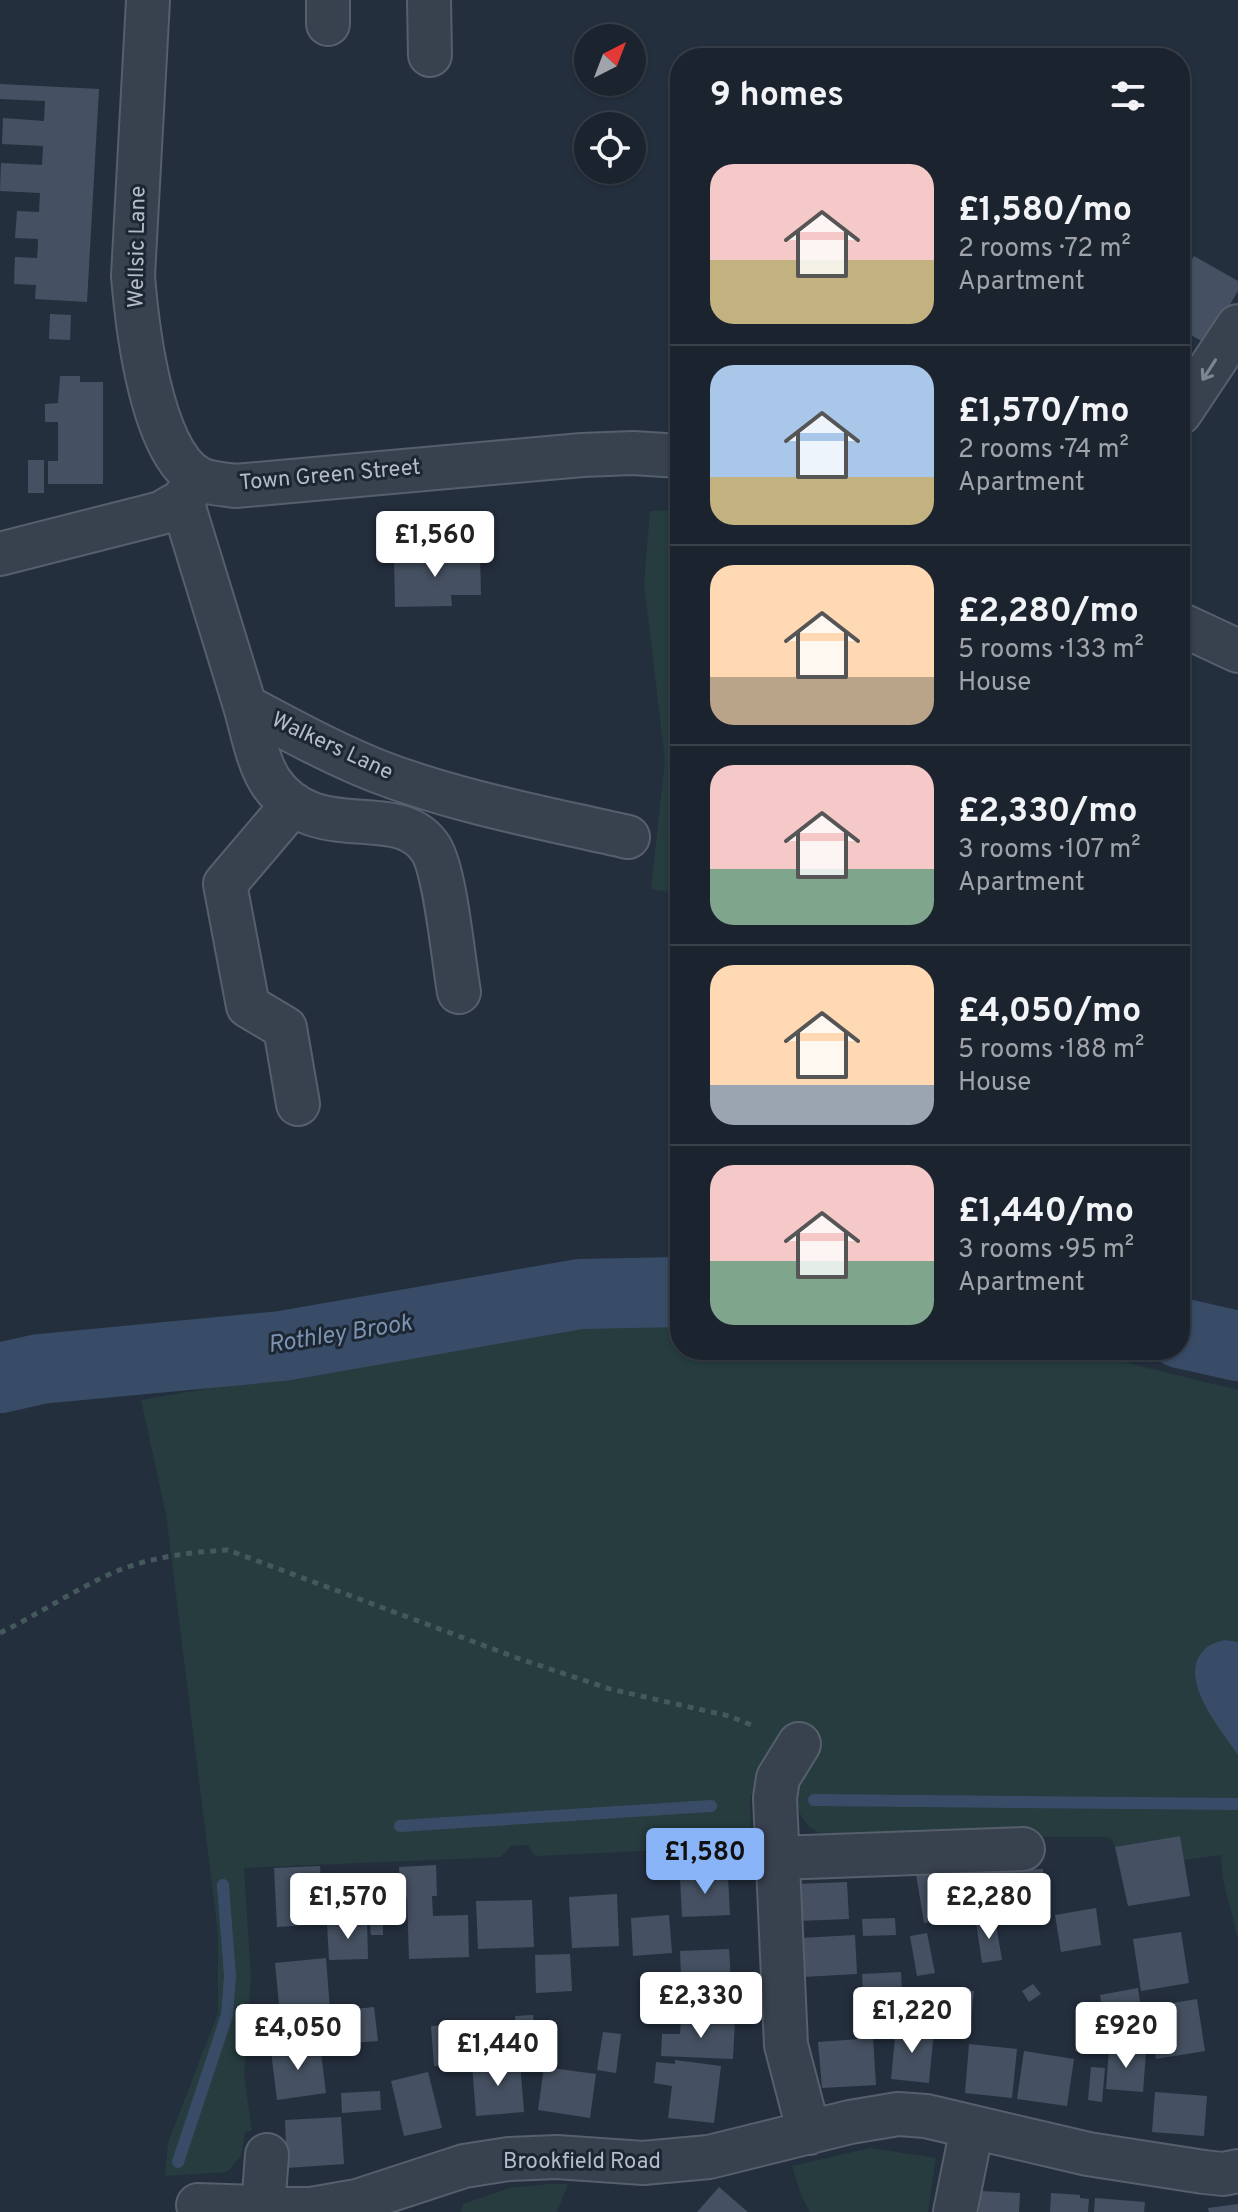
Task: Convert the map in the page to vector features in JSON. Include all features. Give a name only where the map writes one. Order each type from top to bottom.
[{"type":"street","name":"Wellsic Lane","points":[[148,0],[133,276],[136,313],[142,358],[152,397],[190,490]]},
{"type":"street","points":[[429,0],[430,55]]},
{"type":"street","points":[[1190,398],[1238,326]]},
{"type":"street","name":"Town Green Street","points":[[190,490],[582,455],[670,455]]},
{"type":"street","points":[[0,554],[161,513],[190,490]]},
{"type":"street","name":"Walkers Lane","points":[[190,490],[245,706],[346,758],[381,772],[470,799],[628,837]]},
{"type":"street","points":[[1190,629],[1238,651]]},
{"type":"street","points":[[245,706],[270,780],[293,804],[304,812],[323,818],[396,825],[421,837],[436,858],[465,971]]},
{"type":"street","points":[[293,804],[225,884],[248,1006],[285,1028],[298,1104]]},
{"type":"street","points":[[799,1744],[778,1778],[775,1798],[786,2045],[809,2133]]},
{"type":"street","points":[[777,1842],[822,1855],[1023,1849]]},
{"type":"street","name":"Brookfield Road","points":[[198,2205],[311,2209],[357,2201],[424,2196],[464,2166],[509,2159],[557,2157],[643,2163],[697,2159],[898,2114],[912,2114],[1058,2148],[1180,2169],[1223,2174],[1238,2171]]},
{"type":"street","points":[[955,2212],[972,2128]]},
{"type":"street","points":[[263,2208],[267,2155]]},
{"type":"path","points":[[0,1633],[117,1571],[154,1560],[228,1550],[520,1659],[610,1689],[729,1716],[754,1726]]},
{"type":"green space","points":[[670,510],[670,892],[651,889],[665,760],[644,583],[650,511]]},
{"type":"green space","points":[[592,1323],[670,1323],[670,1360],[1116,1360],[1238,1390],[1238,1939],[1223,1880],[1221,1855],[1184,1860],[1180,1836],[1115,1847],[1112,1840],[1106,1837],[831,1836],[815,1831],[804,1821],[796,1793],[750,1795],[751,1846],[535,1856],[528,1845],[511,1846],[501,1857],[244,1868],[251,1978],[244,2074],[252,2131],[245,2132],[241,2156],[227,2172],[165,2176],[168,2143],[218,2013],[218,1934],[166,1514],[141,1400]]},
{"type":"green space","points":[[870,2148],[936,2158],[928,2212],[810,2212],[792,2166]]},
{"type":"green space","points":[[568,2184],[557,2212],[461,2212],[463,2204],[509,2188]]},
{"type":"water","points":[[1224,1640],[1238,1642],[1238,1755],[1204,1702],[1195,1673],[1197,1660],[1206,1648]]},
{"type":"building","points":[[0,84],[99,89],[87,302],[35,299],[36,285],[14,284],[15,257],[37,258],[38,246],[38,239],[15,238],[17,211],[39,212],[40,193],[0,191],[1,163],[42,165],[43,146],[2,144],[3,118],[44,121],[45,101],[0,99]]},
{"type":"building","points":[[1194,256],[1238,281],[1238,291],[1207,344],[1190,335],[1190,260]]},
{"type":"building","points":[[50,314],[71,315],[70,340],[49,339]]},
{"type":"building","points":[[60,376],[80,376],[80,382],[103,382],[103,484],[48,484],[48,461],[58,461],[58,422],[45,422],[45,404],[58,403]]},
{"type":"building","points":[[28,460],[44,460],[44,493],[28,493]]},
{"type":"building","points":[[480,554],[481,595],[451,595],[452,606],[395,607],[394,556]]},
{"type":"building","points":[[1180,1836],[1190,1896],[1128,1906],[1115,1847]]},
{"type":"building","points":[[436,1865],[437,1896],[432,1896],[433,1916],[468,1915],[469,1957],[409,1959],[407,1897],[400,1897],[399,1867]]},
{"type":"building","points":[[320,1866],[324,1924],[277,1927],[274,1868]]},
{"type":"building","points":[[966,1866],[974,1915],[924,1923],[916,1874]]},
{"type":"building","points":[[1043,1869],[1045,1914],[991,1915],[990,1871]]},
{"type":"building","points":[[728,1876],[730,1915],[682,1917],[680,1878]]},
{"type":"building","points":[[847,1882],[849,1919],[797,1921],[796,1884]]},
{"type":"building","points":[[617,1894],[619,1946],[572,1948],[569,1897]]},
{"type":"building","points":[[532,1900],[534,1947],[478,1949],[476,1901]]},
{"type":"building","points":[[1096,1908],[1101,1945],[1061,1952],[1055,1915]]},
{"type":"building","points":[[669,1915],[672,1953],[633,1956],[631,1918]]},
{"type":"building","points":[[895,1918],[896,1935],[863,1936],[862,1919]]},
{"type":"building","points":[[995,1919],[1002,1960],[982,1963],[976,1922]]},
{"type":"building","points":[[367,1921],[368,1959],[329,1960],[327,1923]]},
{"type":"building","points":[[370,1924],[383,1924],[383,1935],[371,1935]]},
{"type":"building","points":[[1181,1932],[1189,1983],[1141,1991],[1133,1939]]},
{"type":"building","points":[[927,1933],[935,1973],[917,1976],[910,1936]]},
{"type":"building","points":[[855,1935],[857,1974],[803,1977],[801,1938]]},
{"type":"building","points":[[729,1949],[732,1999],[682,2002],[680,1951]]},
{"type":"building","points":[[570,1954],[572,1991],[536,1993],[535,1955]]},
{"type":"building","points":[[326,1958],[330,2010],[280,2015],[275,1963]]},
{"type":"building","points":[[901,1972],[902,1992],[863,1994],[862,1974]]},
{"type":"building","points":[[1033,1984],[1041,1994],[1029,2002],[1022,1991]]},
{"type":"building","points":[[937,1987],[974,1991],[970,2030],[933,2027]]},
{"type":"building","points":[[1138,1988],[1141,2009],[1103,2015],[1100,1995]]},
{"type":"building","points":[[889,1995],[891,2035],[872,2036],[870,1996]]},
{"type":"building","points":[[1197,1999],[1205,2051],[1156,2059],[1148,2007]]},
{"type":"building","points":[[677,2000],[679,2019],[641,2021],[640,2002]]},
{"type":"building","points":[[374,2007],[378,2041],[337,2044],[334,2011]]},
{"type":"building","points":[[533,2015],[537,2050],[518,2052],[515,2016]]},
{"type":"building","points":[[1081,2016],[1100,2019],[1094,2054],[1075,2051]]},
{"type":"building","points":[[681,2018],[735,2021],[733,2059],[661,2056],[662,2034],[680,2034]]},
{"type":"building","points":[[467,2024],[470,2064],[434,2066],[431,2026]]},
{"type":"building","points":[[896,2027],[934,2031],[929,2083],[891,2079]]},
{"type":"building","points":[[603,2032],[621,2034],[616,2073],[597,2070]]},
{"type":"building","points":[[873,2038],[876,2085],[822,2088],[818,2042]]},
{"type":"building","points":[[320,2044],[326,2093],[277,2100],[271,2051]]},
{"type":"building","points":[[969,2044],[1017,2049],[1012,2098],[965,2093]]},
{"type":"building","points":[[1109,2049],[1146,2052],[1143,2092],[1106,2089]]},
{"type":"building","points":[[1024,2051],[1074,2059],[1067,2106],[1017,2099]]},
{"type":"building","points":[[675,2060],[721,2066],[714,2123],[668,2118],[672,2086],[654,2083],[656,2062],[675,2064]]},
{"type":"building","points":[[520,2061],[524,2112],[476,2116],[472,2064]]},
{"type":"building","points":[[544,2067],[596,2074],[590,2118],[538,2110]]},
{"type":"building","points":[[1091,2067],[1105,2068],[1102,2102],[1088,2100]]},
{"type":"building","points":[[428,2072],[442,2128],[404,2136],[391,2081]]},
{"type":"building","points":[[380,2091],[381,2110],[342,2113],[341,2093]]},
{"type":"building","points":[[1155,2092],[1207,2096],[1204,2136],[1152,2132]]},
{"type":"building","points":[[341,2117],[344,2164],[287,2168],[285,2120]]},
{"type":"building","points":[[719,2187],[742,2207],[748,2212],[697,2212]]},
{"type":"building","points":[[980,2191],[1020,2193],[1019,2212],[979,2212]]},
{"type":"building","points":[[1051,2193],[1080,2195],[1080,2198],[1089,2199],[1088,2212],[1050,2212]]},
{"type":"building","points":[[1095,2198],[1145,2202],[1144,2212],[1094,2212]]},
{"type":"building","points":[[1238,2204],[1238,2212],[1209,2212],[1208,2208]]},
{"type":"waterway","name":"Rothley Brook","points":[[0,1378],[40,1369],[282,1346],[580,1294],[670,1292]]},
{"type":"waterway","name":"Rothley Brook","points":[[1190,1335],[1238,1346]]},
{"type":"waterway","points":[[814,1800],[1238,1804]]},
{"type":"waterway","points":[[400,1826],[711,1806]]},
{"type":"waterway","points":[[178,2162],[227,2015],[230,1976],[223,1885]]}]
